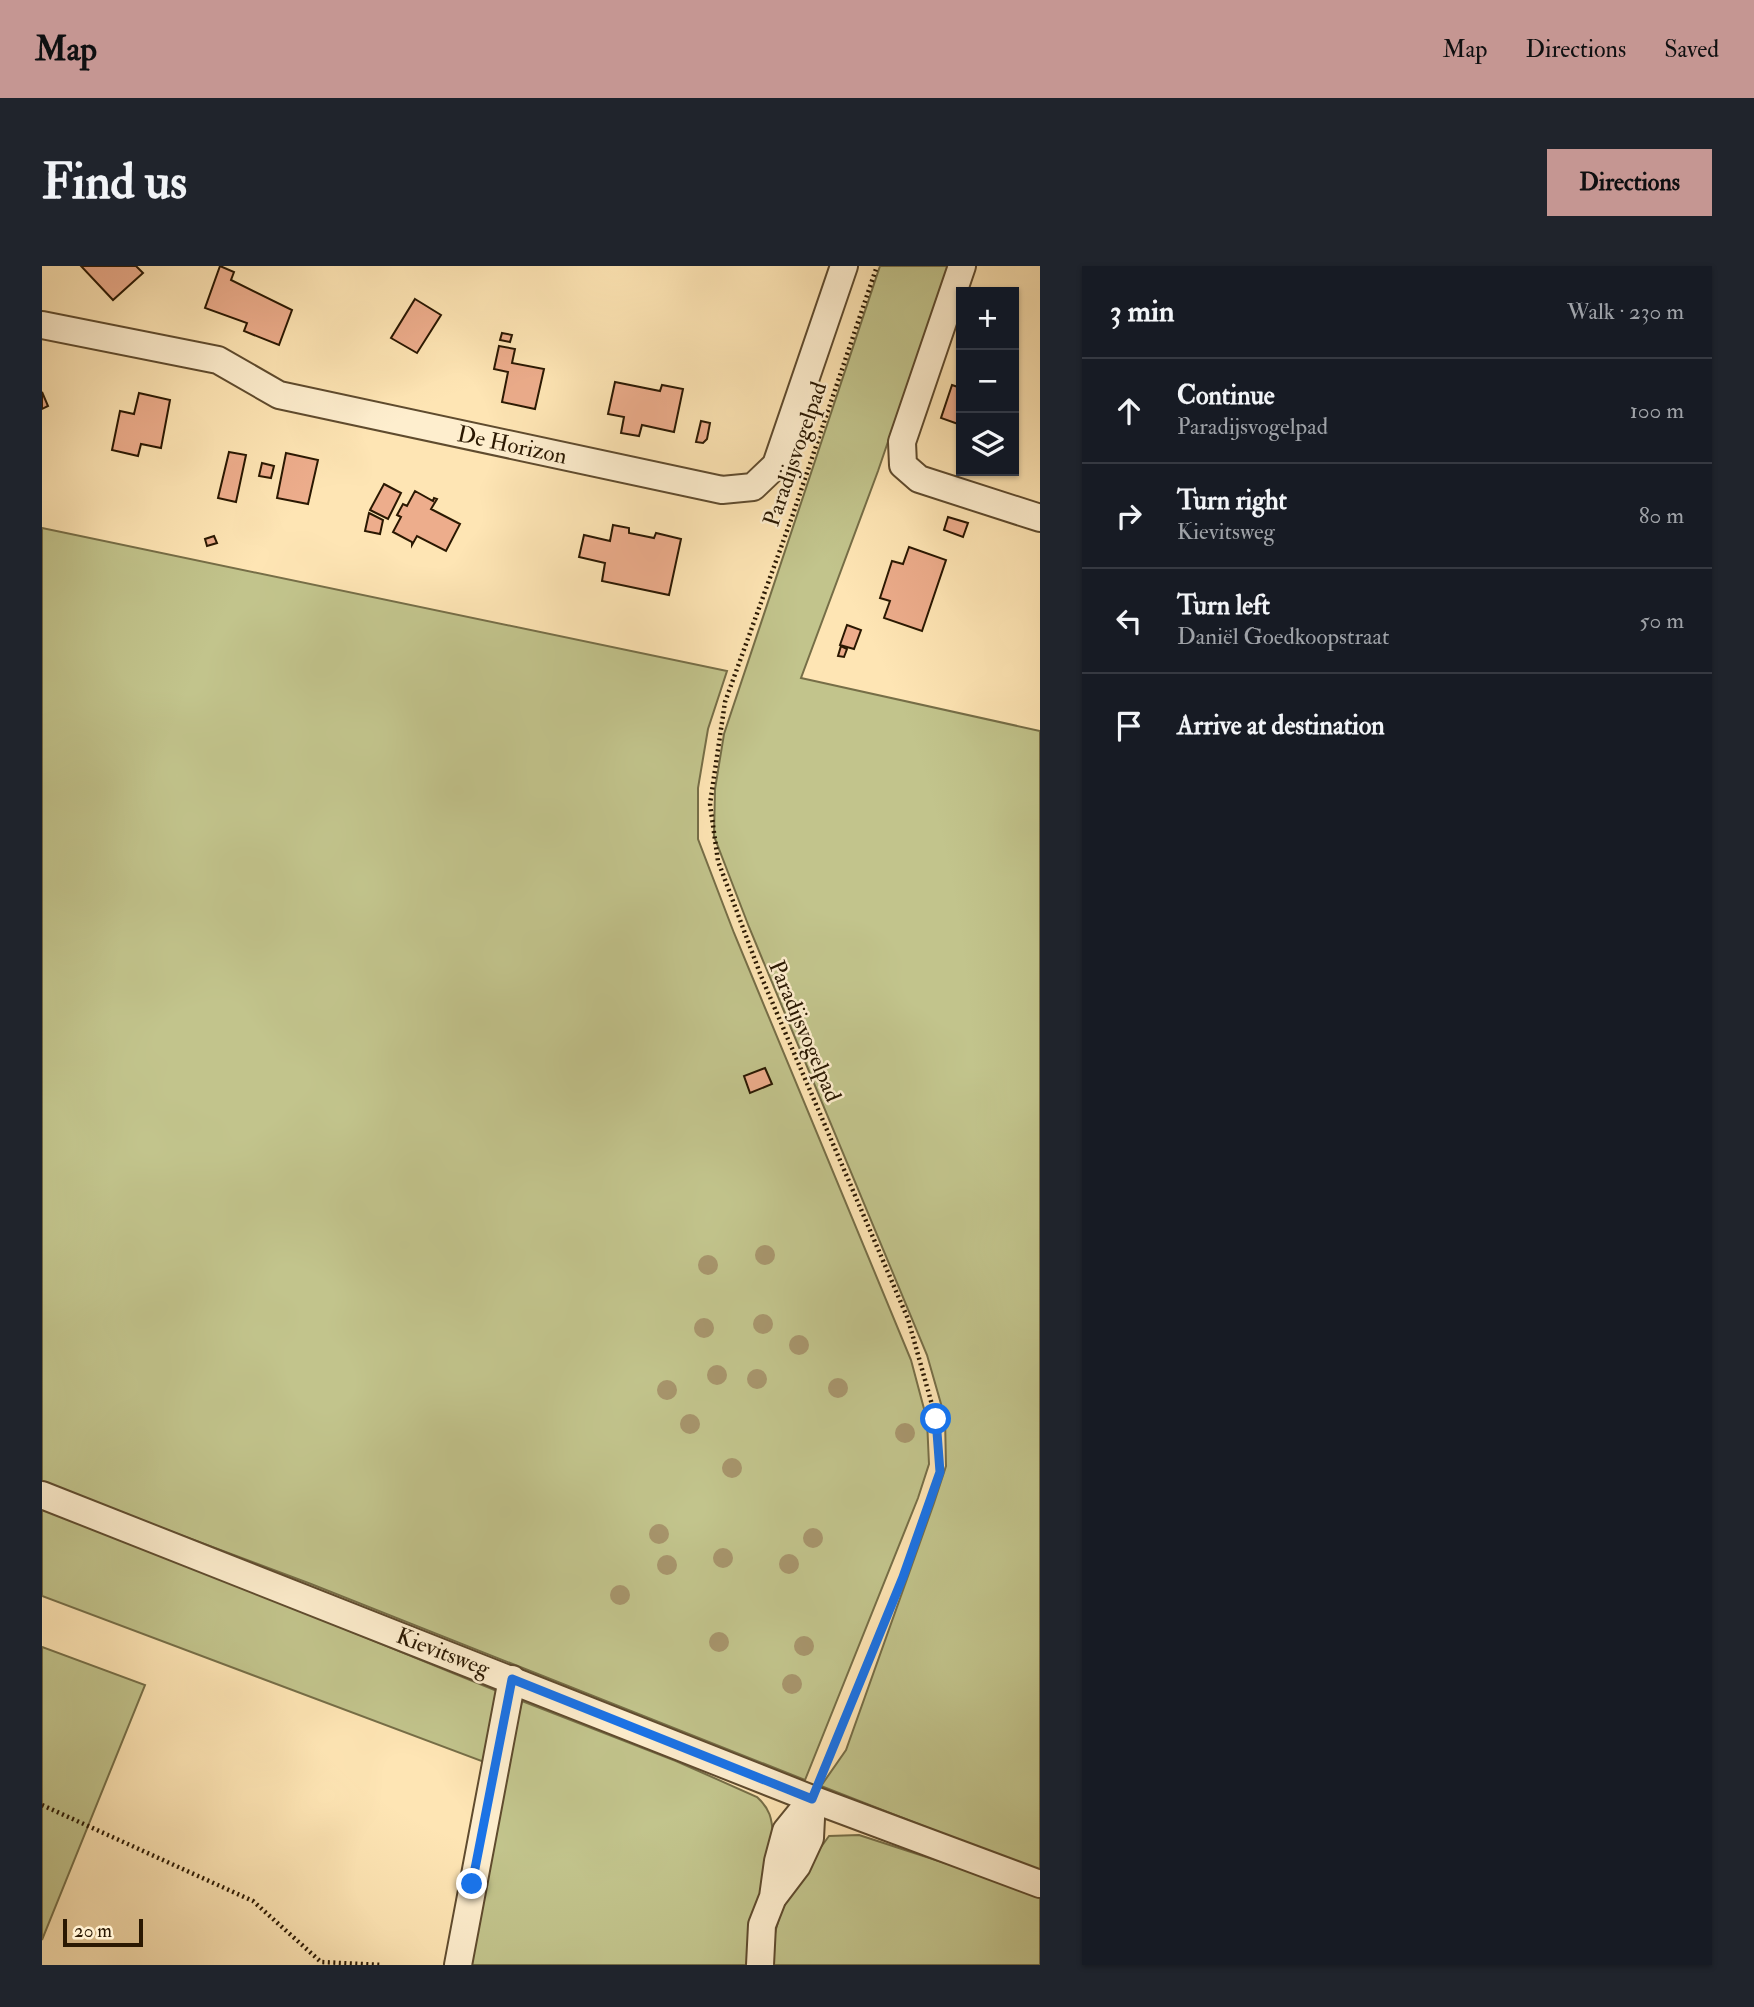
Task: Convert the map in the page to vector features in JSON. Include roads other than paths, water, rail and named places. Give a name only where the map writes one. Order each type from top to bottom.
[{"type":"street","name":"De Horizon","points":[[42,325],[218,360],[279,395],[722,489],[753,487],[776,465],[844,266]]},
{"type":"street","points":[[962,266],[902,442],[903,465],[919,480],[1040,518]]},
{"type":"street","name":"Kievitsweg","points":[[42,1495],[812,1799],[1040,1884]]},
{"type":"street","points":[[458,1965],[512,1679]]},
{"type":"street","points":[[760,1965],[762,1926],[774,1897],[778,1861],[786,1831],[812,1799]]}]
